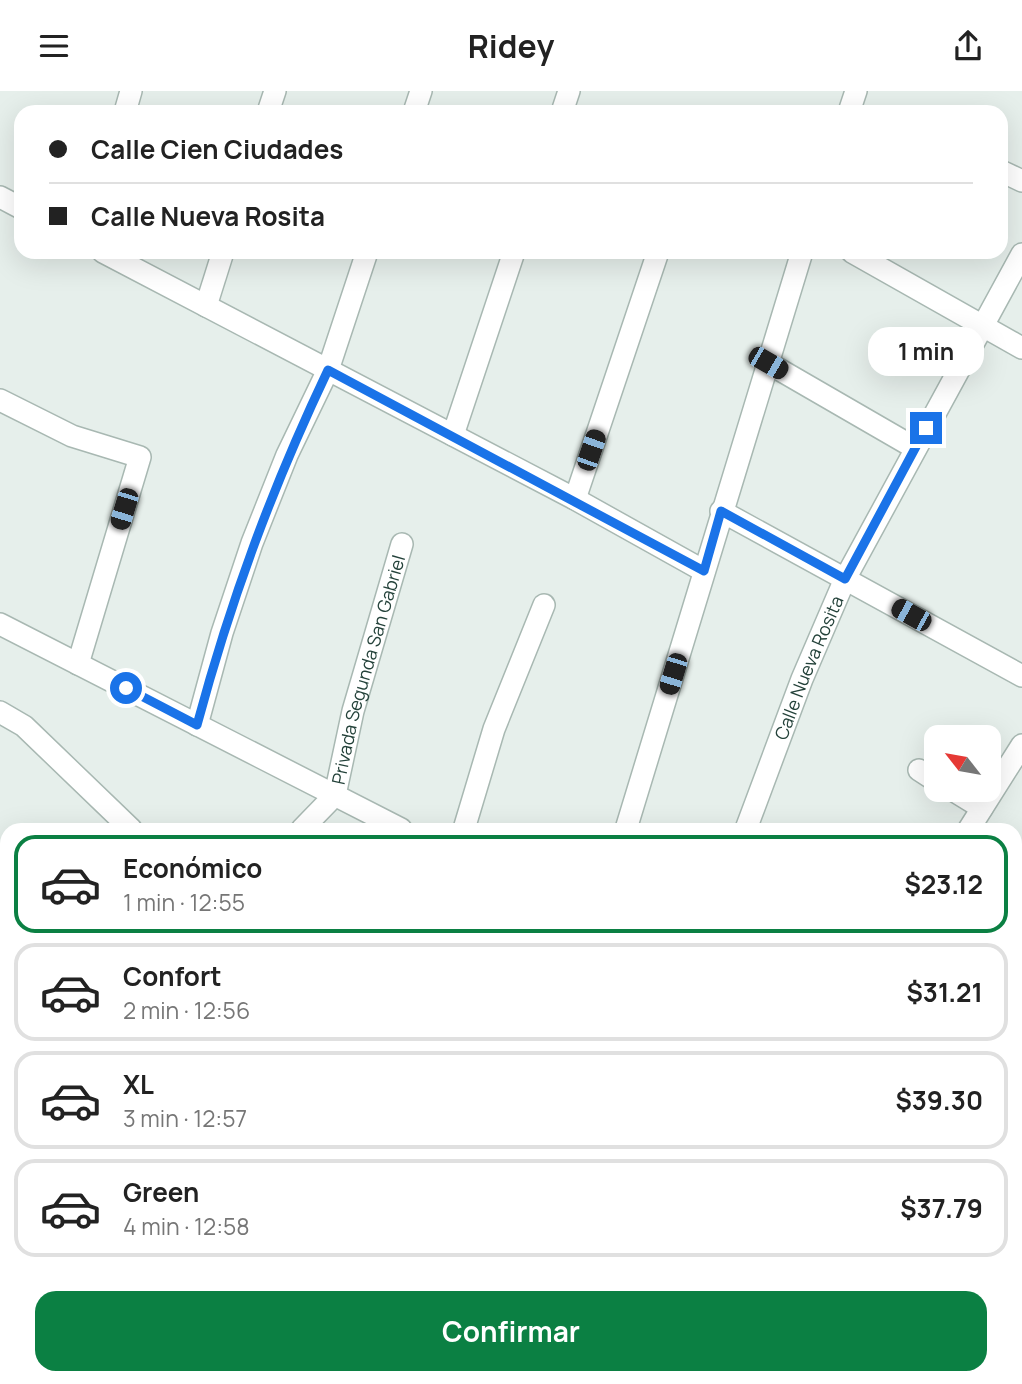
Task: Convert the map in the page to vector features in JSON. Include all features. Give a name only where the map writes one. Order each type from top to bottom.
[{"type":"street","name":"Calle Nueva Rosita","points":[[748,823],[802,679],[845,579],[1022,254]]},
{"type":"street","points":[[116,259],[575,499],[704,571]]},
{"type":"street","points":[[206,306],[221,259]]},
{"type":"street","points":[[197,725],[222,633],[252,544],[287,455],[328,370],[365,259]]},
{"type":"street","points":[[453,435],[512,259]]},
{"type":"street","points":[[575,499],[656,259]]},
{"type":"street","points":[[628,823],[721,511],[801,259]]},
{"type":"street","points":[[864,259],[1022,348]]},
{"type":"street","points":[[768,363],[915,448]]},
{"type":"street","points":[[0,400],[72,436],[139,457],[78,664]]},
{"type":"street","points":[[721,511],[1022,676]]},
{"type":"street","name":"Privada Segunda San Gabriel","points":[[335,795],[353,711],[402,544]]},
{"type":"street","points":[[466,823],[494,729],[544,605]]},
{"type":"street","points":[[0,624],[389,823]]},
{"type":"street","points":[[0,712],[24,726],[125,823]]},
{"type":"street","points":[[973,823],[1022,745]]},
{"type":"street","points":[[308,823],[335,795]]},
{"type":"street","points":[[972,802],[982,808]]},
{"type":"route","points":[[126,688],[197,725],[222,633],[252,544],[287,455],[328,370],[575,499],[704,571],[721,511],[845,579],[926,428]]}]
